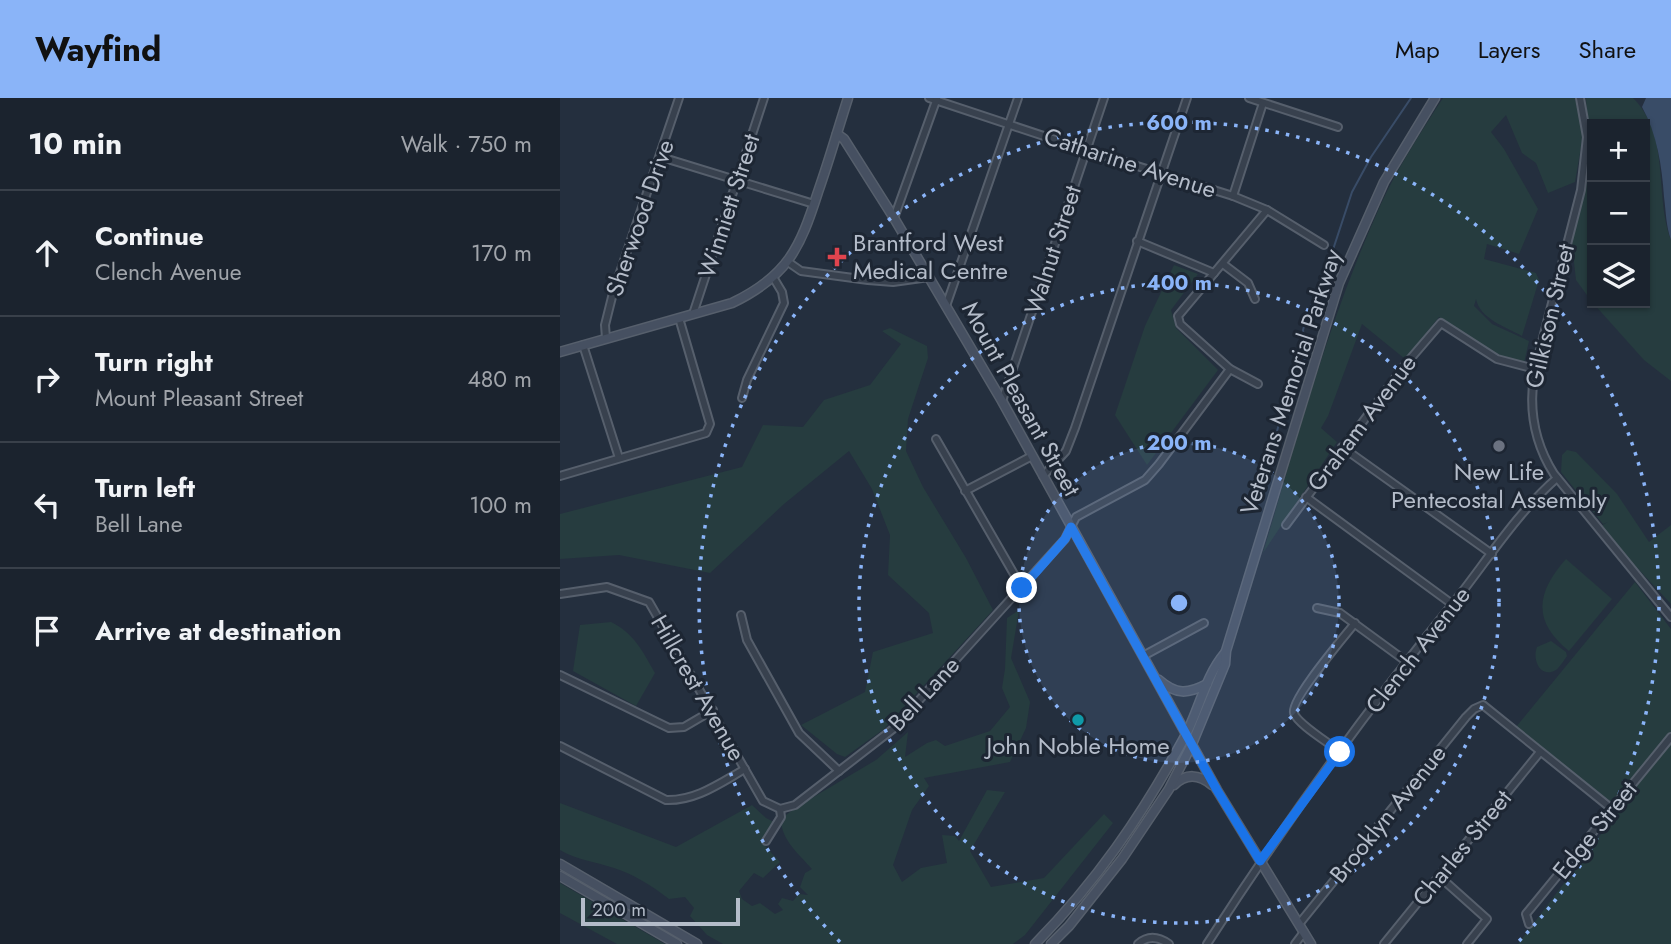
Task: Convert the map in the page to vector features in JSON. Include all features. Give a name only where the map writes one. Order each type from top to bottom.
[{"type":"main road","points":[[560,352],[738,300],[773,277],[788,261],[806,230],[848,98]]},
{"type":"main road","name":"Veterans Memorial Parkway","points":[[1051,944],[1116,868],[1170,789],[1192,744],[1225,664],[1226,651],[1339,283],[1384,182],[1435,98]]},
{"type":"main road","name":"Mount Pleasant Street","points":[[836,134],[844,139],[929,276],[1002,401],[1217,790],[1311,944]]},
{"type":"main road","name":"Veterans Memorial Parkway","points":[[1035,944],[1073,904],[1112,855],[1160,781],[1186,734],[1216,664],[1226,651]]},
{"type":"main road","points":[[1154,676],[1167,687],[1184,693],[1208,684]]},
{"type":"main road","points":[[1170,789],[1182,778],[1195,776],[1208,781],[1217,790]]},
{"type":"main road","points":[[560,864],[697,944]]},
{"type":"main road","points":[[560,876],[677,944]]},
{"type":"street","name":"Sherwood Drive","points":[[606,338],[605,325],[613,293],[679,98]]},
{"type":"street","name":"Winniett Street","points":[[693,314],[764,98]]},
{"type":"street","points":[[946,306],[1018,98]]},
{"type":"street","name":"Walnut Street","points":[[1002,401],[1104,98]]},
{"type":"street","points":[[1043,476],[1066,450],[1075,428],[1187,98]]},
{"type":"street","points":[[1249,98],[1338,127]]},
{"type":"street","name":"Gilkison Street","points":[[1580,98],[1587,137],[1581,190],[1535,369],[1531,399],[1534,424],[1542,452],[1557,478],[1671,617]]},
{"type":"street","points":[[894,218],[934,99]]},
{"type":"street","name":"Catharine Avenue","points":[[934,99],[1233,196],[1267,210],[1324,245]]},
{"type":"street","points":[[1233,196],[1263,103]]},
{"type":"street","points":[[661,157],[814,204]]},
{"type":"street","points":[[1258,384],[1230,369],[1178,320],[1179,313],[1267,210]]},
{"type":"street","points":[[1137,241],[1214,273]]},
{"type":"street","points":[[788,261],[801,271],[868,280],[893,282],[929,276]]},
{"type":"street","points":[[1223,264],[1248,283],[1255,299]]},
{"type":"street","points":[[742,398],[747,380],[784,303],[782,292],[773,277]]},
{"type":"street","points":[[560,476],[706,433],[710,424],[679,318]]},
{"type":"street","name":"Graham Avenue","points":[[1286,525],[1342,447],[1441,323],[1497,359],[1535,369]]},
{"type":"street","points":[[583,345],[619,458]]},
{"type":"street","name":"Bell Lane","points":[[780,809],[795,805],[893,729],[1065,539],[1076,517],[1144,480],[1159,464],[1230,369]]},
{"type":"street","points":[[936,439],[1022,588]]},
{"type":"street","points":[[1342,447],[1492,554]]},
{"type":"street","points":[[965,491],[1032,456]]},
{"type":"street","name":"Clench Avenue","points":[[1207,944],[1260,861],[1406,662],[1530,504],[1557,478]]},
{"type":"street","points":[[1306,497],[1452,604]]},
{"type":"street","name":"Hillcrest Avenue","points":[[560,594],[607,587],[649,602],[763,801],[780,809]]},
{"type":"street","points":[[1317,608],[1335,610],[1406,662]]},
{"type":"street","points":[[741,615],[747,640],[799,733],[839,771]]},
{"type":"street","points":[[1143,656],[1203,622]]},
{"type":"street","points":[[1340,752],[1300,722],[1293,713],[1293,708],[1355,623]]},
{"type":"street","points":[[560,674],[669,729],[684,727],[713,710]]},
{"type":"street","name":"Brooklyn Avenue","points":[[1294,944],[1302,928],[1466,717],[1479,706],[1483,705],[1493,712],[1540,752]]},
{"type":"street","name":"Edge Street","points":[[1529,924],[1526,914],[1671,737]]},
{"type":"street","points":[[560,747],[666,800],[696,796],[745,769]]},
{"type":"street","points":[[1540,752],[1612,809]]},
{"type":"street","name":"Charles Street","points":[[1384,944],[1540,752]]},
{"type":"street","points":[[766,841],[782,815],[780,809]]},
{"type":"street","points":[[1440,877],[1487,919],[1466,944]]},
{"type":"street","points":[[1138,944],[1143,939],[1158,937],[1169,944]]},
{"type":"green space","points":[[1443,98],[1575,98],[1583,135],[1575,182],[1548,193],[1536,163],[1522,153],[1506,115],[1491,132],[1504,149],[1538,209],[1519,254],[1487,244],[1484,259],[1536,273],[1539,280],[1522,336],[1488,317],[1478,306],[1476,299],[1474,306],[1492,324],[1529,341],[1524,363],[1493,353],[1439,317],[1405,359],[1362,324],[1328,416],[1321,428],[1337,442],[1263,553],[1330,333],[1363,246],[1395,177]]},
{"type":"green space","points":[[1586,98],[1633,98],[1648,119],[1587,119],[1587,122]]},
{"type":"green space","points":[[1587,122],[1587,295],[1576,280],[1571,235]]},
{"type":"green space","points":[[1650,124],[1657,148],[1663,204],[1671,240],[1671,381],[1644,360],[1597,308],[1650,308]]},
{"type":"green space","points":[[1174,265],[1198,274],[1171,310],[1176,328],[1218,370],[1147,465],[1115,415],[1145,326]]},
{"type":"green space","points":[[890,328],[927,346],[928,358],[908,419],[906,451],[923,487],[966,558],[993,610],[884,729],[845,757],[837,754],[801,725],[865,692],[873,652],[933,633],[929,613],[888,575],[890,535],[872,489],[849,451],[784,504],[710,573],[619,555],[560,559],[560,514],[742,467],[763,425],[803,427],[824,400],[870,385],[901,344],[882,331]]},
{"type":"green space","points":[[1567,450],[1576,452],[1617,494],[1649,542],[1671,525],[1671,604],[1599,527],[1608,522],[1603,524],[1561,472],[1562,455]]},
{"type":"green space","points":[[1566,559],[1612,599],[1569,651],[1549,629],[1542,606],[1549,584]]},
{"type":"green space","points":[[1635,582],[1671,629],[1671,944],[1518,944],[1620,809],[1516,727]]},
{"type":"green space","points":[[1019,610],[1011,658],[1030,702],[1026,728],[1010,762],[924,778],[929,786],[912,810],[893,865],[902,882],[921,868],[947,863],[942,835],[955,836],[959,841],[987,790],[1005,792],[970,851],[991,887],[1044,878],[1104,814],[1113,823],[1025,935],[1013,944],[723,944],[707,935],[690,916],[694,908],[685,897],[669,899],[629,874],[560,850],[560,803],[676,847],[752,805],[776,823],[765,846],[780,862],[763,878],[754,873],[739,891],[742,899],[752,906],[760,903],[775,914],[783,910],[778,904],[782,898],[793,901],[799,894],[808,895],[800,887],[805,873],[812,869],[787,840],[781,819],[876,760],[908,732],[905,757],[936,740],[945,746],[990,731],[1010,707],[1002,688],[1007,618]]},
{"type":"green space","points":[[611,622],[632,637],[655,673],[636,706],[573,671],[580,625]]},
{"type":"green space","points":[[1551,641],[1566,652],[1567,656],[1556,670],[1546,672],[1537,662],[1536,652],[1537,647]]},
{"type":"green space","points":[[560,883],[665,944],[617,944],[560,913]]},
{"type":"water","points":[[1646,98],[1671,98],[1671,240],[1658,150],[1650,119],[1647,119],[1642,107]]},
{"type":"waterway","points":[[1275,439],[1281,416],[1304,361],[1306,353],[1303,330],[1308,312],[1321,286],[1352,192],[1371,157],[1411,98]]},
{"type":"place","name":"Brantford West Medical Centre","points":[[837,257]]},
{"type":"place","name":"New Life Pentecostal Assembly","points":[[1499,446]]},
{"type":"place","name":"John Noble Home","points":[[1078,720]]},
{"type":"route","points":[[1022,588],[1065,539],[1071,527],[1217,790],[1260,861],[1340,752]]}]
